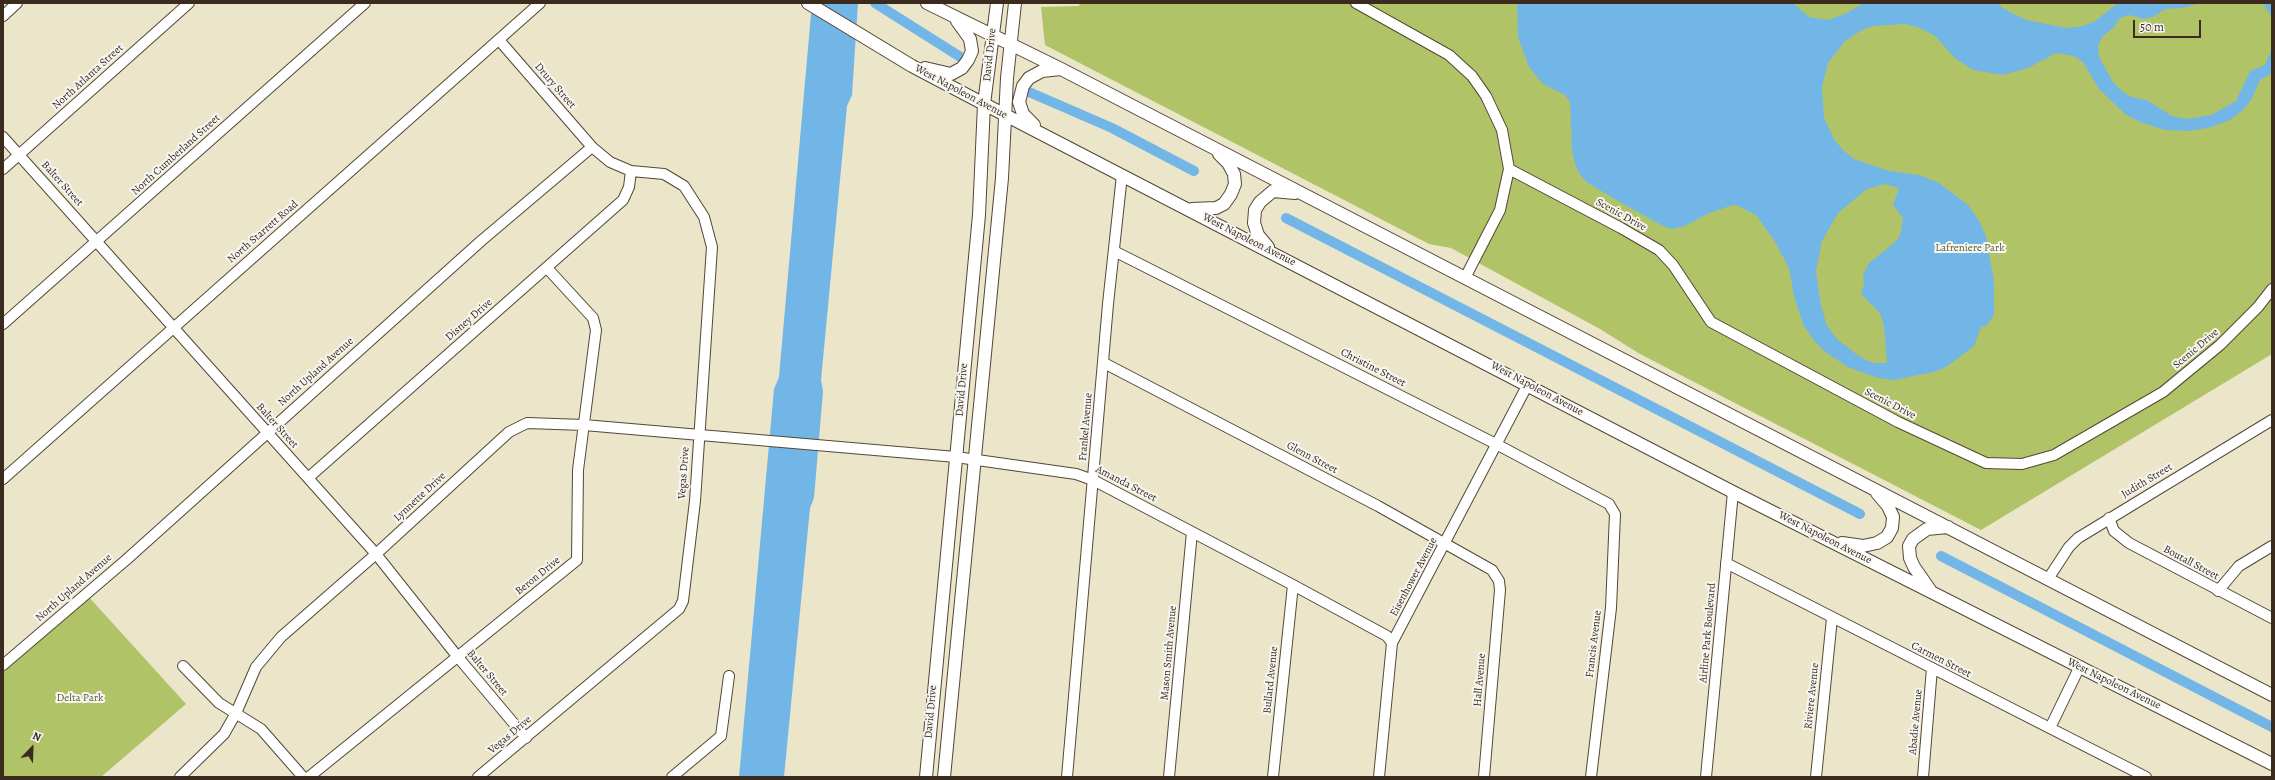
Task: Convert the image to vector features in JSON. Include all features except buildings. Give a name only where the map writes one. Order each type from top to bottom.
[{"type":"main road","name":"West Napoleon Avenue","points":[[808,3],[912,66],[984,104],[1528,384],[1733,492],[2272,764]]},
{"type":"main road","points":[[927,3],[1061,69],[1304,194],[2272,695]]},
{"type":"main road","name":"David Drive","points":[[926,777],[979,215],[984,104],[997,3]]},
{"type":"main road","name":"David Drive","points":[[944,777],[1002,178],[1004,114],[1014,3]]},
{"type":"main road","points":[[912,66],[951,74],[962,68],[972,51],[970,39],[963,27],[953,17]]},
{"type":"main road","points":[[1041,132],[1023,114],[1019,102],[1023,86],[1029,78],[1042,71],[1061,69]]},
{"type":"main road","points":[[1187,208],[1216,208],[1224,204],[1231,194],[1235,184],[1234,174],[1228,163],[1212,148]]},
{"type":"main road","points":[[1275,253],[1258,235],[1254,223],[1255,210],[1260,202],[1273,191],[1304,194]]},
{"type":"main road","points":[[1831,541],[1863,546],[1877,543],[1887,537],[1892,528],[1893,517],[1888,506],[1874,489]]},
{"type":"main road","points":[[1932,593],[1914,567],[1910,558],[1909,546],[1913,539],[1928,529],[1948,527]]},
{"type":"main road","points":[[932,711],[950,713]]},
{"type":"street","points":[[3,16],[17,3]]},
{"type":"street","name":"North Atlanta Street","points":[[3,169],[189,3]]},
{"type":"street","name":"North Cumberland Street","points":[[3,324],[365,3]]},
{"type":"street","name":"North Starrett Road","points":[[3,479],[540,3]]},
{"type":"street","points":[[1356,3],[1449,55],[1472,76],[1486,96],[1503,134],[1509,169],[1500,210],[1465,278]]},
{"type":"street","name":"Drury Street","points":[[499,40],[592,147]]},
{"type":"street","name":"Balter Street","points":[[3,137],[376,554],[457,656],[526,738]]},
{"type":"street","name":"Vegas Drive","points":[[478,777],[679,609],[683,601],[695,501],[712,247],[709,228],[699,206],[684,186],[664,174],[631,172],[610,162],[592,147]]},
{"type":"street","name":"North Upland Avenue","points":[[3,666],[126,560],[481,241],[592,147]]},
{"type":"street","name":"Scenic Drive","points":[[1509,169],[1622,228],[1659,250],[1673,265],[1711,322],[1722,329],[1898,422],[1986,463],[2022,464],[2054,455],[2163,392],[2220,345],[2258,307],[2272,290]]},
{"type":"street","name":"Disney Drive","points":[[308,478],[623,200],[629,187],[631,172]]},
{"type":"street","name":"Frankel Avenue","points":[[1067,777],[1122,175]]},
{"type":"street","name":"Christine Street","points":[[1114,252],[1606,501],[1615,514]]},
{"type":"street","name":"Beron Drive","points":[[309,777],[577,560],[578,470],[596,330],[593,318],[547,268]]},
{"type":"street","name":"Glenn Street","points":[[1104,363],[1378,506],[1492,570],[1500,584]]},
{"type":"street","name":"Eisenhower Avenue","points":[[1379,777],[1392,643],[1528,384]]},
{"type":"street","name":"Judith Street","points":[[2048,579],[2069,547],[2078,538],[2272,420]]},
{"type":"street","name":"Lynnette Drive","points":[[180,777],[220,739],[236,713],[256,667],[282,637],[376,554],[508,432],[527,423],[584,424],[768,440]]},
{"type":"street","name":"Amanda Street","points":[[768,440],[956,457],[975,461],[1076,474],[1093,480],[1293,585],[1387,636],[1392,643]]},
{"type":"street","name":"Airline Park Boulevard","points":[[1706,777],[1733,492]]},
{"type":"street","name":"Francis Avenue","points":[[1591,777],[1611,608],[1615,514]]},
{"type":"street","name":"Boutall Street","points":[[2109,518],[2114,531],[2129,543],[2272,618]]},
{"type":"street","name":"Mason Smith Avenue","points":[[1169,777],[1192,532]]},
{"type":"street","points":[[2218,590],[2239,566],[2272,546]]},
{"type":"street","name":"Carmen Street","points":[[1726,563],[2146,777]]},
{"type":"street","name":"Hall Avenue","points":[[1484,777],[1500,584]]},
{"type":"street","name":"Bullard Avenue","points":[[1273,777],[1293,585]]},
{"type":"street","name":"Riviere Avenue","points":[[1816,777],[1832,618]]},
{"type":"street","points":[[183,666],[219,703],[261,729],[303,777]]},
{"type":"street","points":[[2050,728],[2080,666]]},
{"type":"street","name":"Abadie Avenue","points":[[1923,777],[1932,668]]},
{"type":"street","points":[[672,777],[721,736],[729,676]]},
{"type":"green space","name":"Lafreniere Park","points":[[1080,3],[2272,3],[2272,354],[1981,530],[1640,354],[1600,329],[1451,248],[1429,244],[1045,45],[1041,7],[1079,6]]},
{"type":"green space","name":"Delta Park","points":[[87,595],[186,704],[101,777],[3,777],[3,670]]},
{"type":"water","points":[[812,3],[858,3],[852,95],[847,106],[821,380],[823,391],[814,498],[810,508],[784,777],[739,777],[774,389],[779,377]]},
{"type":"water","points":[[1517,3],[1793,3],[1809,17],[1828,20],[1847,13],[1864,3],[1997,3],[2004,9],[2026,20],[2067,28],[2083,26],[2095,21],[2118,3],[2202,3],[2180,8],[2165,9],[2153,17],[2144,19],[2129,15],[2120,18],[2114,27],[2102,37],[2098,46],[2099,57],[2113,82],[2123,92],[2132,97],[2147,100],[2172,116],[2187,119],[2211,115],[2236,101],[2250,71],[2265,65],[2272,48],[2272,73],[2260,80],[2251,100],[2244,109],[2230,120],[2208,128],[2188,131],[2165,130],[2140,122],[2125,114],[2099,89],[2083,62],[2074,56],[2056,53],[2028,68],[2003,75],[1973,70],[1955,58],[1935,36],[1918,27],[1905,24],[1873,26],[1862,30],[1845,41],[1828,63],[1822,87],[1824,118],[1834,139],[1843,150],[1854,159],[1889,171],[1919,175],[1939,183],[1968,205],[1979,221],[1986,236],[1994,282],[1994,315],[1987,325],[1981,327],[1974,346],[1946,367],[1934,372],[1894,380],[1878,378],[1848,367],[1824,351],[1813,339],[1803,324],[1794,296],[1789,268],[1774,240],[1756,215],[1736,205],[1730,206],[1707,214],[1685,226],[1672,229],[1663,226],[1588,183],[1581,176],[1576,167],[1572,152],[1570,102],[1565,95],[1543,84],[1529,67],[1518,37]],"holes":[[[1885,184],[1899,188],[1893,205],[1903,218],[1900,236],[1894,243],[1869,263],[1863,275],[1864,284],[1861,294],[1880,313],[1884,326],[1887,363],[1873,363],[1860,357],[1838,340],[1827,326],[1821,306],[1816,271],[1822,241],[1838,213],[1867,189]]]},
{"type":"water","points":[[2263,3],[2272,3],[2272,18]]},
{"type":"waterway","points":[[875,3],[962,58]]},
{"type":"waterway","points":[[1029,92],[1112,128],[1194,171]]},
{"type":"waterway","points":[[1286,218],[1860,514]]},
{"type":"waterway","points":[[1941,556],[2272,727]]}]
